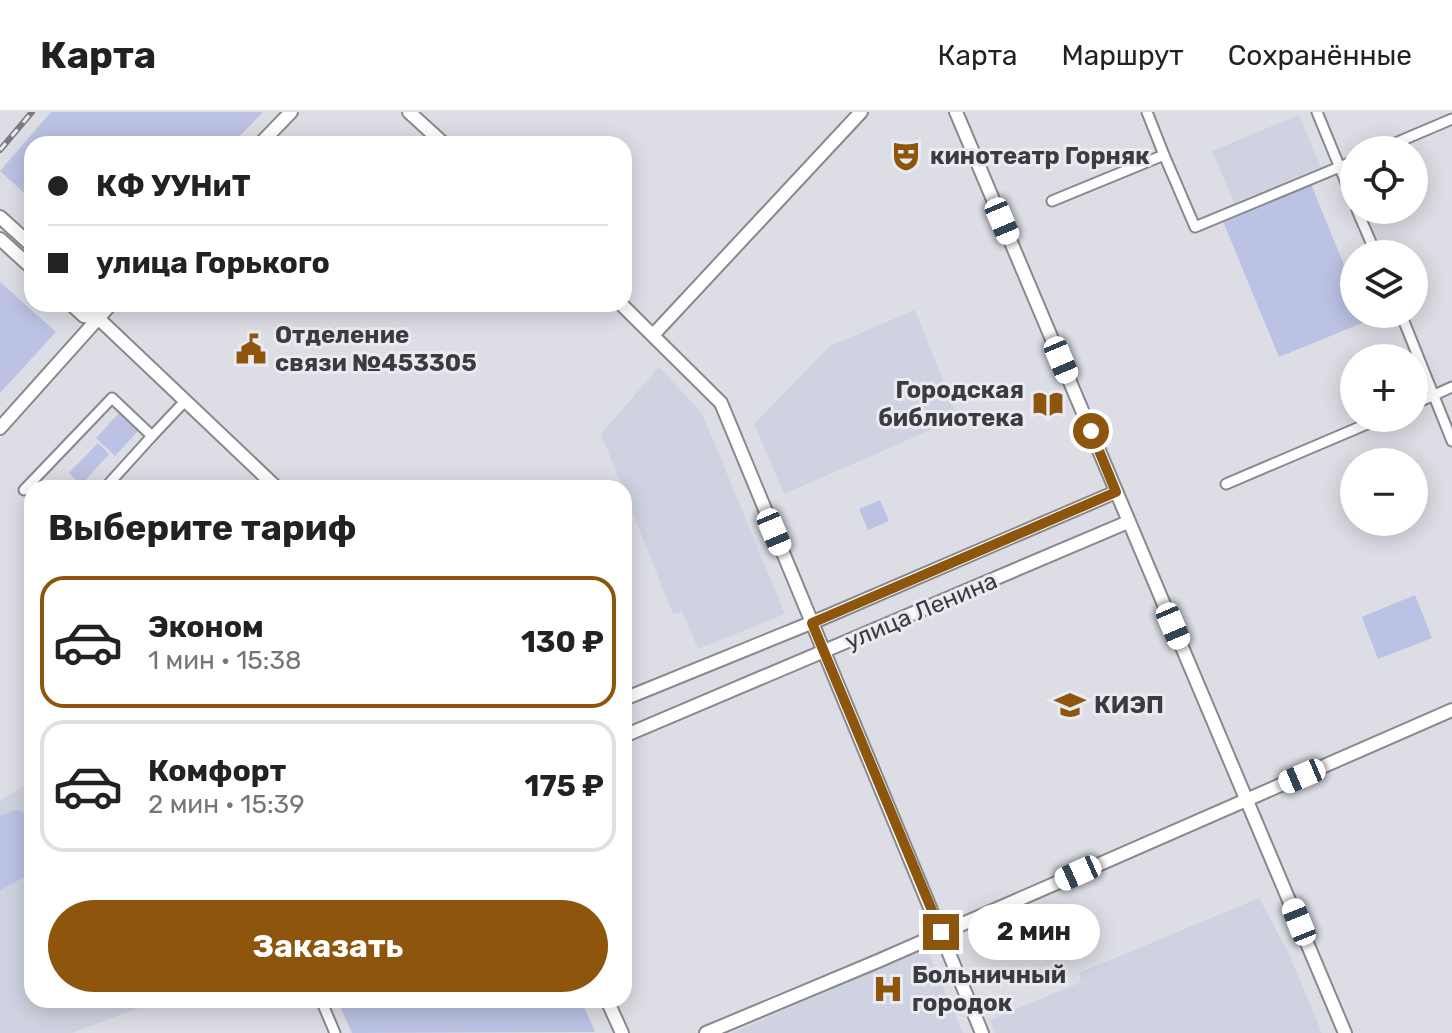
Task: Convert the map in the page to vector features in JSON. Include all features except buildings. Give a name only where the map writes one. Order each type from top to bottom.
[{"type":"main road","points":[[268,136],[291,112]]},
{"type":"main road","points":[[409,112],[435,136]]},
{"type":"main road","points":[[654,334],[861,112]]},
{"type":"main road","points":[[956,112],[1345,1033]]},
{"type":"main road","points":[[0,217],[24,239]]},
{"type":"main road","points":[[0,239],[24,261]]},
{"type":"main road","points":[[80,312],[84,316],[98,318]]},
{"type":"main road","points":[[95,312],[98,318],[269,480]]},
{"type":"main road","points":[[0,428],[104,312]]},
{"type":"main road","points":[[630,312],[721,403],[982,1033]]},
{"type":"main road","name":"улица Ленина","points":[[632,696],[812,623],[1116,492]]},
{"type":"main road","name":"улица Ленина","points":[[632,733],[1128,522]]},
{"type":"main road","points":[[706,1033],[1452,710]]},
{"type":"main road","points":[[611,1008],[622,1033]]},
{"type":"street","points":[[1147,112],[1195,227],[1339,167],[1317,112]]},
{"type":"street","points":[[1412,136],[1452,119]]},
{"type":"street","points":[[1052,201],[1164,155]]},
{"type":"street","points":[[1407,328],[1452,441]]},
{"type":"street","points":[[1428,398],[1452,387]]},
{"type":"street","points":[[34,480],[112,398],[152,436]]},
{"type":"street","points":[[112,480],[186,400]]},
{"type":"street","points":[[1226,484],[1348,432]]},
{"type":"street","points":[[324,1008],[335,1033]]},
{"type":"shaded area","points":[[51,112],[263,112],[240,136],[30,136]]},
{"type":"shaded area","points":[[1299,115],[1321,167],[1234,203],[1212,151]]},
{"type":"shaded area","points":[[24,143],[24,193],[0,171]]},
{"type":"shaded area","points":[[1310,182],[1340,255],[1340,328],[1350,328],[1279,357],[1222,219]]},
{"type":"shaded area","points":[[0,282],[24,303],[24,312],[34,312],[56,332],[0,393]]},
{"type":"shaded area","points":[[915,310],[958,418],[784,494],[754,424],[830,346]]},
{"type":"shaded area","points":[[659,367],[702,413],[785,614],[698,649],[682,611],[673,614],[632,512],[632,480],[619,480],[601,434]]},
{"type":"shaded area","points":[[120,412],[139,430],[115,456],[96,438]]},
{"type":"shaded area","points":[[98,443],[109,454],[86,480],[76,480],[69,473]]},
{"type":"shaded area","points":[[880,500],[889,521],[868,530],[859,509]]},
{"type":"shaded area","points":[[1415,595],[1432,638],[1378,659],[1362,617]]},
{"type":"shaded area","points":[[24,786],[24,1008],[138,1008],[72,1033],[0,1033],[0,800]]},
{"type":"shaded area","points":[[16,810],[24,812],[24,877],[0,890],[0,816]]},
{"type":"shaded area","points":[[1259,898],[1288,952],[1322,1033],[995,1033],[990,1020],[1081,982],[1079,973]]},
{"type":"shaded area","name":"Больничный городок","points":[[926,948],[963,1033],[732,1033]]},
{"type":"shaded area","points":[[341,1008],[584,1008],[595,1032],[352,1033]]},
{"type":"railway","points":[[0,150],[32,112]]},
{"type":"place","name":"кинотеатр Горняк","points":[[906,156]]},
{"type":"place","name":"Отделение связи №453305","points":[[251,349]]},
{"type":"place","name":"Городская библиотека","points":[[1048,404]]},
{"type":"place","name":"КИЭП","points":[[1070,705]]},
{"type":"place","name":"Больничный городок","points":[[888,989]]},
{"type":"route","points":[[941,932],[812,623],[1116,492],[1091,431]]}]
